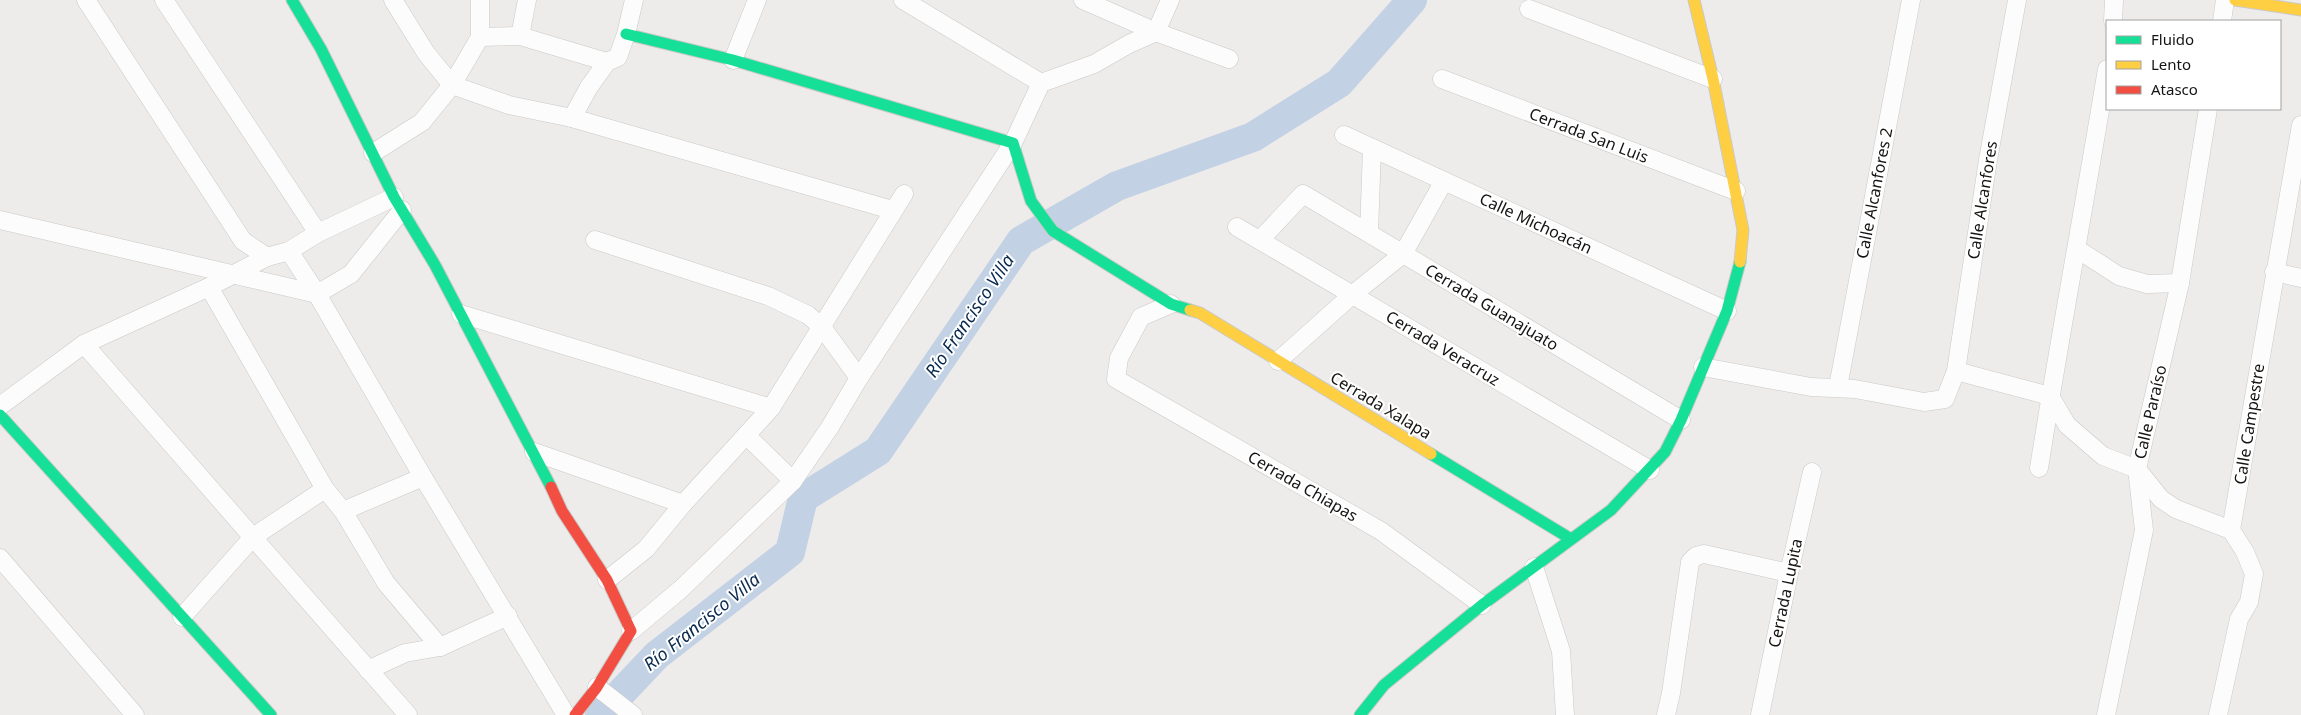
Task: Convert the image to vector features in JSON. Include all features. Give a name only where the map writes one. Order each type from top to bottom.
[{"type":"main road","points":[[292,0],[321,49],[398,204],[435,265],[534,452],[562,511],[607,580],[631,631],[597,687],[575,715]]},
{"type":"main road","points":[[1360,715],[1384,685],[1482,605],[1612,510],[1665,452],[1681,420],[1727,311],[1738,268],[1743,230],[1713,79],[1694,0]]},
{"type":"main road","points":[[2235,0],[2301,10]]},
{"type":"main road","points":[[626,34],[734,60],[1013,143]]},
{"type":"main road","name":"Cerrada Xalapa","points":[[1013,143],[1031,201],[1053,231],[1171,304],[1200,313],[1571,539]]},
{"type":"main road","points":[[0,415],[271,715]]},
{"type":"street","points":[[86,0],[243,241],[267,257]]},
{"type":"street","points":[[164,0],[318,233]]},
{"type":"street","points":[[393,0],[426,52],[452,85],[509,106],[572,118],[892,210]]},
{"type":"street","points":[[372,153],[422,122],[452,85],[480,37],[480,0]]},
{"type":"street","points":[[520,36],[527,0]]},
{"type":"street","points":[[572,118],[589,87],[607,62],[618,57],[634,0]]},
{"type":"street","points":[[734,60],[757,0]]},
{"type":"street","points":[[903,0],[1041,83]]},
{"type":"street","points":[[1083,0],[1156,32],[1229,59]]},
{"type":"street","points":[[631,631],[681,589],[793,481],[1013,143],[1041,83],[1094,64],[1129,44],[1156,32],[1170,0]]},
{"type":"street","name":"Calle Alcanfores 2","points":[[1838,387],[1910,0]]},
{"type":"street","name":"Calle Alcanfores","points":[[1838,387],[1924,402],[1945,399],[1956,371],[1988,160],[2017,0]]},
{"type":"street","points":[[2113,20],[2114,0]]},
{"type":"street","points":[[2222,20],[2225,0]]},
{"type":"street","points":[[1528,9],[1713,79]]},
{"type":"street","points":[[480,37],[520,36],[607,62]]},
{"type":"street","points":[[2039,468],[2106,75]]},
{"type":"street","name":"Cerrada San Luis","points":[[1442,79],[1736,191]]},
{"type":"street","name":"Calle Paraíso","points":[[2106,715],[2144,530],[2137,469],[2180,283],[2208,110]]},
{"type":"street","name":"Calle Campestre","points":[[2231,530],[2274,272],[2301,125]]},
{"type":"street","name":"Calle Michoacán","points":[[1344,135],[1727,311]]},
{"type":"street","points":[[1368,233],[1372,148]]},
{"type":"street","points":[[1278,361],[1352,295],[1403,254],[1444,181]]},
{"type":"street","points":[[607,580],[646,549],[682,504],[771,408],[892,210],[904,194]]},
{"type":"street","name":"Cerrada Guanajuato","points":[[1260,240],[1303,194],[1681,420]]},
{"type":"street","points":[[0,406],[84,344],[209,287],[267,257],[289,251],[318,233],[398,204]]},
{"type":"street","points":[[0,220],[317,294],[351,274],[398,204]]},
{"type":"street","name":"Cerrada Veracruz","points":[[1237,226],[1650,470]]},
{"type":"street","points":[[595,240],[768,296],[808,315],[822,327],[859,378]]},
{"type":"street","points":[[2077,249],[2119,276],[2147,284],[2180,283]]},
{"type":"street","points":[[289,251],[317,294],[423,477],[566,715]]},
{"type":"street","points":[[2274,272],[2301,278]]},
{"type":"street","points":[[209,287],[325,489],[343,511],[386,583],[440,647]]},
{"type":"street","name":"Cerrada Chiapas","points":[[1171,304],[1141,317],[1119,358],[1116,379],[1382,531],[1482,605]]},
{"type":"street","points":[[461,314],[771,408]]},
{"type":"street","points":[[84,344],[408,715]]},
{"type":"street","points":[[1703,367],[1812,387],[1838,387]]},
{"type":"street","points":[[1956,371],[2050,396],[2067,425],[2103,456],[2137,469],[2162,499],[2176,509],[2231,530],[2245,552],[2254,574],[2249,602],[2239,619],[2218,715]]},
{"type":"street","points":[[746,435],[793,481]]},
{"type":"street","points":[[534,452],[682,504]]},
{"type":"street","name":"Cerrada Lupita","points":[[1760,715],[1812,472]]},
{"type":"street","points":[[343,511],[423,477]]},
{"type":"street","points":[[182,618],[252,537],[325,489]]},
{"type":"street","points":[[1666,715],[1672,693],[1690,562],[1696,556],[1704,554],[1789,573]]},
{"type":"street","points":[[0,558],[135,715]]},
{"type":"street","points":[[1534,567],[1561,651],[1565,715]]},
{"type":"street","points":[[368,670],[405,653],[440,647],[508,616]]},
{"type":"street","points":[[597,687],[633,715]]},
{"type":"waterway","name":"Río Francisco Villa","points":[[600,715],[657,655],[790,552],[803,498],[878,451],[1021,241],[1117,186],[1253,137],[1339,83],[1412,0]]},
{"type":"traffic: fast","points":[[292,0],[321,49],[394,197],[435,265],[551,487]]},
{"type":"traffic: fast","points":[[626,34],[733,60],[1013,143],[1031,201],[1053,231],[1171,304],[1190,310]]},
{"type":"traffic: fast","points":[[1360,715],[1384,685],[1482,605],[1611,510],[1665,452],[1681,420],[1727,311],[1740,262]]},
{"type":"traffic: fast","points":[[0,415],[271,715]]},
{"type":"traffic: fast","points":[[1431,454],[1571,539]]},
{"type":"traffic: slow","points":[[1694,0],[1713,79],[1743,230],[1740,262]]},
{"type":"traffic: slow","points":[[2235,0],[2301,10]]},
{"type":"traffic: slow","points":[[1190,310],[1200,313],[1431,454]]},
{"type":"traffic: jam","points":[[551,487],[562,511],[607,580],[631,631],[597,687],[575,715]]}]
